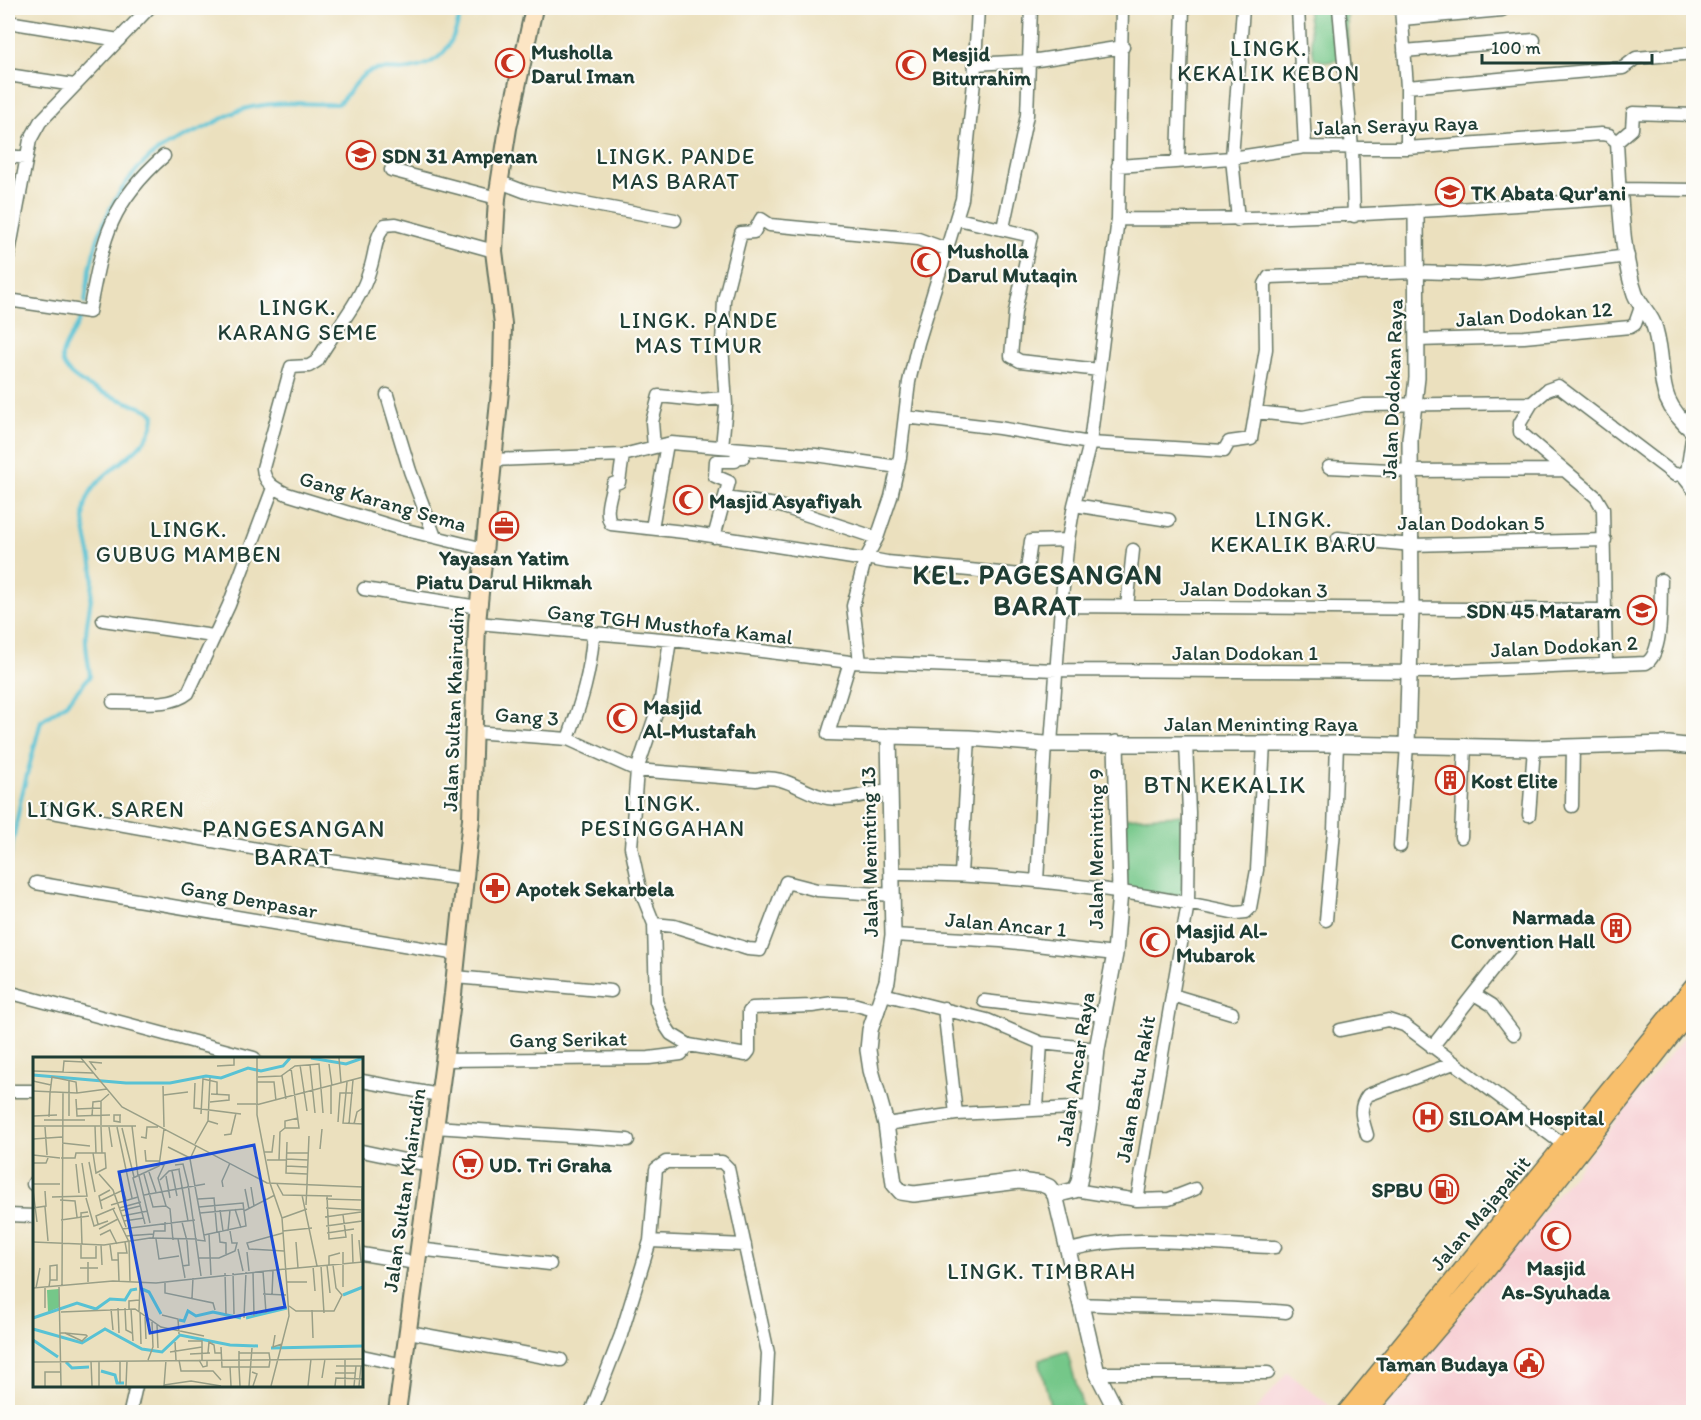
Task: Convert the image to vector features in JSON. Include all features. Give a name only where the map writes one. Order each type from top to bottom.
[{"type":"main road","name":"Jalan Sultan Khairudin","points":[[397,1413],[409,1332],[428,1165],[440,1095],[455,977],[471,819],[478,615],[503,348],[503,324],[494,251],[499,190],[508,128],[534,8]]},
{"type":"main road","name":"Jalan Majapahit","points":[[1366,1413],[1471,1289],[1694,986]]},
{"type":"main road","name":"Jalan Majapahit","points":[[1618,1089],[1694,1006]]},
{"type":"main road","name":"Jalan Majapahit","points":[[1347,1413],[1470,1258],[1526,1196],[1564,1145],[1598,1114]]},
{"type":"street","points":[[8,258],[11,232],[30,140],[40,122],[149,8]]},
{"type":"street","points":[[855,662],[853,606],[865,559],[877,538],[898,467],[918,343],[946,249],[958,219],[965,184],[978,8]]},
{"type":"street","points":[[1003,228],[1027,115],[1031,8]]},
{"type":"street","points":[[1037,881],[1068,540],[1074,505],[1090,443],[1118,219],[1122,8]]},
{"type":"street","points":[[1178,161],[1183,8]]},
{"type":"street","points":[[1238,220],[1232,158],[1243,8]]},
{"type":"street","points":[[1298,8],[1305,147]]},
{"type":"street","points":[[1339,8],[1352,148],[1354,216]]},
{"type":"street","points":[[1407,148],[1407,87],[1402,13],[1502,10],[1505,8]]},
{"type":"street","points":[[8,22],[119,40]]},
{"type":"street","points":[[1404,51],[1534,40]]},
{"type":"street","points":[[974,64],[1030,61],[1123,47]]},
{"type":"street","points":[[1407,87],[1623,68],[1636,58],[1694,53]]},
{"type":"street","points":[[8,75],[74,85]]},
{"type":"street","points":[[1678,475],[1687,472],[1690,464],[1694,432],[1674,414],[1666,402],[1656,331],[1652,319],[1641,307],[1634,291],[1620,194],[1617,142],[1632,129],[1633,113],[1694,115]]},
{"type":"street","name":"Jalan Serayu Raya","points":[[1118,166],[1232,158],[1305,147],[1407,148],[1590,133],[1609,135],[1617,142]]},
{"type":"street","points":[[8,156],[27,158]]},
{"type":"street","points":[[8,300],[89,312],[96,265],[111,224],[134,187],[164,156]]},
{"type":"street","points":[[392,170],[675,220]]},
{"type":"street","points":[[1118,219],[1238,220],[1416,213],[1620,194],[1694,190]]},
{"type":"street","name":"Jalan Dodokan Raya","points":[[1407,745],[1412,544],[1410,439],[1416,404],[1416,213]]},
{"type":"street","points":[[722,447],[725,398],[722,344],[724,300],[741,233],[754,232],[761,219],[770,225],[918,238],[946,249]]},
{"type":"street","points":[[958,219],[1029,234],[1031,239],[1015,312],[1011,356],[1020,361],[1099,370]]},
{"type":"street","points":[[113,702],[180,699],[188,693],[229,605],[273,488],[265,479],[263,468],[291,368],[309,366],[316,361],[355,304],[370,269],[382,228],[385,225],[396,224],[494,251]]},
{"type":"street","points":[[905,417],[999,428],[1090,443],[1224,451],[1229,442],[1251,440],[1266,349],[1266,281],[1273,276],[1345,276],[1416,272],[1480,274],[1628,256]]},
{"type":"street","name":"Jalan Dodokan 12","points":[[1417,340],[1524,337],[1630,327],[1635,324],[1641,307]]},
{"type":"street","points":[[1606,664],[1603,610],[1606,570],[1605,521],[1600,504],[1520,432],[1520,423],[1532,403],[1554,387],[1568,391],[1630,443],[1678,475],[1694,490]]},
{"type":"street","points":[[387,395],[410,471],[435,537]]},
{"type":"street","points":[[654,447],[652,422],[659,396],[698,400],[725,398]]},
{"type":"street","points":[[1256,412],[1303,417],[1364,405],[1532,403]]},
{"type":"street","points":[[492,459],[623,455],[669,444],[816,455],[898,467]]},
{"type":"street","points":[[652,528],[669,444]]},
{"type":"street","points":[[714,537],[729,482],[715,476],[716,461],[734,461],[736,457],[743,457],[742,449]]},
{"type":"street","points":[[623,455],[619,482],[613,484],[608,519],[612,525],[652,528],[887,562],[1021,575],[1027,570],[1031,541],[1068,540]]},
{"type":"street","points":[[1329,466],[1410,471],[1563,470]]},
{"type":"street","name":"Gang Karang Sema","points":[[273,488],[352,514],[484,549]]},
{"type":"street","points":[[725,498],[777,505],[877,538]]},
{"type":"street","points":[[1074,505],[1169,520]]},
{"type":"street","name":"Jalan Dodokan 5","points":[[1338,538],[1412,544],[1605,540]]},
{"type":"street","points":[[1127,607],[1133,550]]},
{"type":"street","name":"Jalan Dodokan 2","points":[[1434,672],[1646,663],[1652,660],[1658,644],[1661,580]]},
{"type":"street","name":"Gang TGH Musthofa Kamal","points":[[364,589],[478,615],[593,634],[670,640],[855,662],[1057,670]]},
{"type":"street","name":"Jalan Dodokan 3","points":[[1061,606],[1603,610]]},
{"type":"street","points":[[103,620],[213,636]]},
{"type":"street","points":[[568,739],[585,694],[591,663],[593,634]]},
{"type":"street","points":[[670,640],[662,699],[637,770],[631,847],[640,889],[654,924],[656,1001],[665,1026],[671,1034],[688,1045],[746,1055],[749,1051],[748,1012],[752,1008],[833,1003],[853,1004],[878,1011]]},
{"type":"street","name":"Jalan Meninting Raya","points":[[855,662],[828,734],[969,738],[1048,744],[1465,745],[1534,748],[1673,744],[1694,747]]},
{"type":"street","name":"Jalan Dodokan 1","points":[[1057,670],[1434,672]]},
{"type":"street","name":"Gang 3","points":[[473,732],[568,739],[637,770],[756,780],[765,778],[791,782],[820,796],[832,799],[889,790]]},
{"type":"street","name":"Jalan Meninting 13","points":[[889,736],[893,935],[887,981],[870,1030],[868,1050],[871,1070],[886,1124],[892,1177],[896,1188],[914,1194],[1019,1181],[1042,1184],[1049,1187],[1055,1195]]},
{"type":"street","points":[[961,874],[969,738]]},
{"type":"street","name":"Jalan Meninting 9","points":[[1115,954],[1120,891],[1116,743]]},
{"type":"street","name":"Jalan Batu Rakit","points":[[1137,1200],[1188,903],[1189,812],[1186,743]]},
{"type":"street","points":[[892,874],[961,874],[1037,881],[1120,891],[1236,913],[1246,912],[1250,908],[1257,870],[1264,744]]},
{"type":"street","points":[[1326,920],[1334,831],[1337,744]]},
{"type":"street","points":[[1400,846],[1407,745]]},
{"type":"street","points":[[1461,837],[1465,745]]},
{"type":"street","points":[[1572,806],[1573,746]]},
{"type":"street","points":[[1529,815],[1534,748]]},
{"type":"street","points":[[47,811],[307,858],[465,879]]},
{"type":"street","points":[[654,924],[674,926],[748,949],[760,950],[786,882],[817,890],[893,895]]},
{"type":"street","name":"Gang Denpasar","points":[[36,883],[457,954]]},
{"type":"street","name":"Jalan Ancar 1","points":[[893,935],[1001,940],[1115,954]]},
{"type":"street","points":[[1432,1047],[1512,945]]},
{"type":"street","name":"Jalan Ancar Raya","points":[[1075,1190],[1091,1107],[1097,1049],[1115,954]]},
{"type":"street","points":[[455,977],[611,991]]},
{"type":"street","points":[[8,992],[247,1057]]},
{"type":"street","points":[[1474,993],[1492,1005],[1514,1034]]},
{"type":"street","points":[[883,994],[987,1020],[1041,1043],[1097,1049]]},
{"type":"street","points":[[1172,995],[1232,1013]]},
{"type":"street","points":[[984,1001],[1103,1015]]},
{"type":"street","points":[[944,1008],[956,1114]]},
{"type":"street","points":[[1340,1030],[1388,1020],[1404,1025],[1564,1145]]},
{"type":"street","points":[[1036,1108],[1041,1043]]},
{"type":"street","name":"Gang Serikat","points":[[444,1060],[649,1058],[681,1054],[688,1045]]},
{"type":"street","points":[[1367,1136],[1361,1106],[1368,1095],[1454,1063]]},
{"type":"street","points":[[363,1081],[440,1095]]},
{"type":"street","points":[[8,1091],[33,1091]]},
{"type":"street","points":[[886,1124],[956,1114],[1036,1108],[1091,1107]]},
{"type":"street","points":[[435,1127],[628,1140]]},
{"type":"street","points":[[363,1151],[428,1165]]},
{"type":"street","points":[[591,1413],[621,1335],[650,1241],[656,1169],[666,1162],[722,1162],[728,1168],[768,1353],[765,1413]]},
{"type":"street","points":[[1117,1413],[1097,1372],[1055,1195],[1075,1190],[1137,1200],[1169,1199],[1195,1189]]},
{"type":"street","points":[[8,1215],[33,1216]]},
{"type":"street","points":[[650,1241],[745,1245]]},
{"type":"street","points":[[1069,1250],[1105,1242],[1275,1247]]},
{"type":"street","points":[[363,1254],[550,1264]]},
{"type":"street","points":[[1082,1304],[1187,1309],[1236,1307],[1286,1312]]},
{"type":"street","points":[[409,1332],[561,1359]]},
{"type":"street","points":[[363,1356],[404,1365]]},
{"type":"street","points":[[1097,1372],[1268,1373]]},
{"type":"street","points":[[130,1413],[136,1387]]},
{"type":"shaded area","points":[[1693,1026],[1693,1412],[1381,1412]]},
{"type":"shaded area","points":[[1287,1372],[1334,1409],[1331,1412],[1255,1412]]},
{"type":"green space","points":[[1307,8],[1347,8],[1348,58],[1328,62],[1314,59]]},
{"type":"green space","points":[[1181,815],[1185,897],[1125,890],[1122,818]]},
{"type":"green space","points":[[1067,1351],[1084,1412],[1052,1412],[1039,1360]]},
{"type":"waterway","points":[[85,303],[91,263],[112,205],[135,172],[156,152],[238,111],[275,104],[338,104],[359,79],[369,72],[382,69],[404,70],[429,63],[438,58],[451,42],[462,8]]},
{"type":"waterway","points":[[8,867],[21,798],[41,721],[67,703],[90,676],[86,640],[93,572],[84,523],[86,504],[96,484],[146,439],[152,428],[154,415],[148,410],[96,390],[71,374],[64,365],[62,355],[83,313]]},
{"type":"place","name":"Musholla Darul Iman","points":[[510,63]]},
{"type":"place","name":"Mesjid Biturrahim","points":[[911,65]]},
{"type":"place","name":"SDN 31 Ampenan","points":[[361,155]]},
{"type":"place","name":"TK Abata Qur'ani","points":[[1450,192]]},
{"type":"place","name":"Musholla Darul Mutaqin","points":[[926,262]]},
{"type":"place","name":"Masjid Asyafiyah","points":[[688,500]]},
{"type":"place","name":"Yayasan Yatim Piatu Darul Hikmah","points":[[504,526]]},
{"type":"place","name":"SDN 45 Mataram","points":[[1642,610]]},
{"type":"place","name":"Masjid Al-Mustafah","points":[[622,718]]},
{"type":"place","name":"Kost Elite","points":[[1450,780]]},
{"type":"place","name":"Apotek Sekarbela","points":[[495,888]]},
{"type":"place","name":"Narmada Convention Hall","points":[[1616,928]]},
{"type":"place","name":"Masjid Al- Mubarok","points":[[1155,942]]},
{"type":"place","name":"SILOAM Hospital","points":[[1428,1117]]},
{"type":"place","name":"UD. Tri Graha","points":[[468,1164]]},
{"type":"place","name":"SPBU","points":[[1444,1189]]},
{"type":"place","name":"Masjid As-Syuhada","points":[[1556,1236]]},
{"type":"place","name":"Taman Budaya","points":[[1529,1363]]},
{"type":"district","name":"LINGK. KEKALIK KEBON","points":[[1269,60]]},
{"type":"district","name":"LINGK. PANDE MAS BARAT","points":[[676,168]]},
{"type":"district","name":"LINGK. KARANG SEME","points":[[298,320]]},
{"type":"district","name":"LINGK. PANDE MAS TIMUR","points":[[699,332]]},
{"type":"district","name":"LINGK. KEKALIK BARU","points":[[1294,532]]},
{"type":"district","name":"LINGK. GUBUG MAMBEN","points":[[189,542]]},
{"type":"district","name":"KEL. PAGESANGAN BARAT","points":[[1038,590]]},
{"type":"district","name":"BTN KEKALIK","points":[[1225,784]]},
{"type":"district","name":"LINGK. SAREN","points":[[106,809]]},
{"type":"district","name":"LINGK. PESINGGAHAN","points":[[663,816]]},
{"type":"district","name":"PANGESANGAN BARAT","points":[[294,842]]},
{"type":"district","name":"LINGK. TIMBRAH","points":[[1042,1271]]}]
